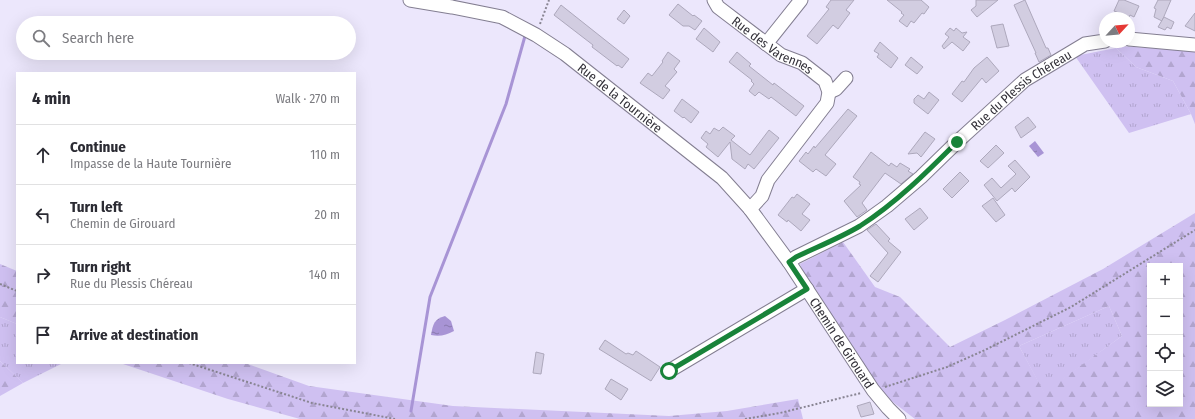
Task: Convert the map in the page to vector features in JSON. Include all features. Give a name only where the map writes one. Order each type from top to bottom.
[{"type":"street","name":"Rue de la Tournière","points":[[410,0],[453,3],[502,17],[536,35],[565,54],[722,178],[750,209],[789,262]]},
{"type":"street","name":"Rue des Varennes","points":[[714,0],[718,7],[781,55],[802,63],[825,81],[829,92]]},
{"type":"street","points":[[766,44],[800,0]]},
{"type":"street","points":[[1135,40],[1195,45]]},
{"type":"street","name":"Rue du Plessis Chéreau","points":[[789,262],[796,257],[859,226],[887,206],[921,177],[1025,80],[1084,44],[1099,43]]},
{"type":"street","points":[[750,209],[762,196],[768,180],[827,103],[829,92],[836,89],[846,78]]},
{"type":"street","name":"Chemin de Girouard","points":[[789,262],[873,390],[888,408],[900,419]]},
{"type":"street","points":[[669,371],[807,289]]},
{"type":"path","points":[[536,35],[549,0]]},
{"type":"path","points":[[745,419],[780,413],[873,390],[947,367],[985,350],[1071,307],[1195,230]]},
{"type":"path","points":[[0,284],[16,291]]},
{"type":"path","points":[[192,364],[312,403],[394,419]]},
{"type":"green space","points":[[1135,47],[1195,51],[1195,124],[1173,81],[1136,67],[1116,48]]},
{"type":"green space","points":[[1116,48],[1136,67],[1173,81],[1191,114],[1129,133],[1075,56]]},
{"type":"green space","points":[[1195,213],[1195,419],[915,419],[885,396],[805,277],[800,264],[843,242],[875,287],[900,297],[950,347],[1103,269]],"holes":[[[1109,306],[1122,336],[1044,392],[1019,346]]]},
{"type":"green space","points":[[0,264],[16,271],[16,324],[0,317]]},
{"type":"green space","points":[[1109,306],[1122,336],[1044,393],[1019,346]]},
{"type":"green space","points":[[0,317],[16,324],[16,364],[61,364],[23,383],[0,361]]},
{"type":"green space","points":[[0,361],[23,383],[0,396]]},
{"type":"green space","points":[[123,364],[248,364],[309,386],[453,406],[669,416],[727,411],[798,399],[803,419],[300,419],[228,399]]},
{"type":"water","points":[[1035,141],[1044,153],[1038,157],[1029,146]]},
{"type":"water","points":[[445,316],[451,321],[454,331],[443,335],[431,335],[432,328],[436,320]]},
{"type":"building","points":[[831,0],[854,0],[846,10],[850,13],[838,29],[833,25],[817,44],[807,36],[829,9],[826,7]]},
{"type":"building","points":[[887,0],[921,0],[929,7],[924,14],[922,13],[914,23],[911,21],[907,27],[899,21],[904,15],[901,13],[902,12]]},
{"type":"building","points":[[976,0],[998,0],[977,17],[971,10],[976,6]]},
{"type":"building","points":[[1025,0],[1046,48],[1048,48],[1051,55],[1039,62],[1014,5]]},
{"type":"building","points":[[1119,0],[1124,0],[1139,6],[1135,15],[1135,12],[1114,11]]},
{"type":"building","points":[[1158,0],[1171,0],[1162,21],[1154,17],[1156,9],[1154,8]]},
{"type":"building","points":[[678,4],[702,21],[695,30],[689,26],[683,26],[669,15]]},
{"type":"building","points":[[561,5],[629,59],[622,68],[618,65],[617,66],[592,47],[593,45],[554,15]]},
{"type":"building","points":[[624,10],[630,16],[624,24],[617,19]]},
{"type":"building","points":[[1195,13],[1195,31],[1185,26]]},
{"type":"building","points":[[1164,17],[1174,22],[1171,29],[1167,27],[1165,30],[1158,27]]},
{"type":"building","points":[[1003,24],[1009,46],[997,48],[991,26]]},
{"type":"building","points":[[704,28],[720,42],[713,52],[696,39]]},
{"type":"building","points":[[950,28],[954,31],[956,28],[962,33],[967,32],[963,37],[970,42],[963,51],[952,42],[944,49],[942,46],[949,37],[945,34]]},
{"type":"building","points":[[880,42],[898,58],[891,68],[877,57],[879,54],[874,51]]},
{"type":"building","points":[[668,52],[680,61],[674,69],[677,72],[665,86],[670,90],[663,99],[640,83],[648,73],[652,76],[663,62],[662,61]]},
{"type":"building","points":[[737,52],[751,64],[749,66],[773,85],[774,83],[804,106],[796,116],[771,97],[769,99],[759,92],[755,96],[749,91],[754,84],[751,81],[752,80],[729,62]]},
{"type":"building","points":[[911,57],[923,67],[917,74],[905,65]]},
{"type":"building","points":[[987,57],[999,71],[986,83],[982,78],[962,102],[952,94],[962,81],[964,82],[974,68]]},
{"type":"building","points":[[929,92],[939,100],[928,114],[914,103],[914,99],[918,95],[924,99]]},
{"type":"building","points":[[682,99],[699,112],[691,123],[674,111]]},
{"type":"building","points":[[848,109],[857,116],[825,155],[836,164],[826,176],[816,169],[813,172],[799,161],[806,152],[808,154],[814,146],[815,148]]},
{"type":"building","points":[[1028,117],[1036,127],[1021,138],[1015,127]]},
{"type":"building","points":[[723,127],[735,136],[731,140],[750,155],[769,130],[779,138],[754,169],[748,164],[745,169],[732,159],[730,142],[718,157],[706,147],[708,144],[701,138],[706,131],[710,134],[714,128],[719,131]]},
{"type":"building","points":[[925,132],[935,139],[921,157],[917,153],[908,154]]},
{"type":"building","points":[[996,145],[1004,153],[988,168],[980,161]]},
{"type":"building","points":[[871,152],[889,166],[891,163],[897,167],[900,163],[910,169],[908,171],[913,174],[901,184],[885,173],[862,203],[867,210],[857,217],[844,201],[861,185],[859,184],[860,182],[853,177]]},
{"type":"building","points":[[1015,160],[1030,177],[1015,192],[1012,188],[997,201],[984,185],[992,178],[1001,188],[1016,174],[1008,166]]},
{"type":"building","points":[[960,172],[969,181],[952,198],[943,189]]},
{"type":"building","points":[[797,194],[810,204],[802,214],[810,220],[801,231],[788,220],[787,222],[778,215],[792,197],[794,198]]},
{"type":"building","points":[[993,198],[1005,215],[996,222],[982,206]]},
{"type":"building","points":[[920,208],[928,218],[914,230],[905,219]]},
{"type":"building","points":[[876,224],[890,239],[888,241],[901,252],[878,282],[870,276],[888,253],[867,230]]},
{"type":"building","points":[[605,340],[626,354],[628,353],[633,355],[636,351],[660,367],[651,381],[599,349]]},
{"type":"building","points":[[536,352],[544,354],[541,374],[533,373]]},
{"type":"building","points":[[611,379],[628,389],[621,400],[605,389]]},
{"type":"building","points":[[870,402],[874,414],[861,417],[857,406]]},
{"type":"waterway","points":[[411,411],[430,297],[506,104],[525,36]]},
{"type":"route","points":[[669,371],[807,289],[789,262],[796,257],[859,226],[887,206],[921,177],[957,142]]}]
